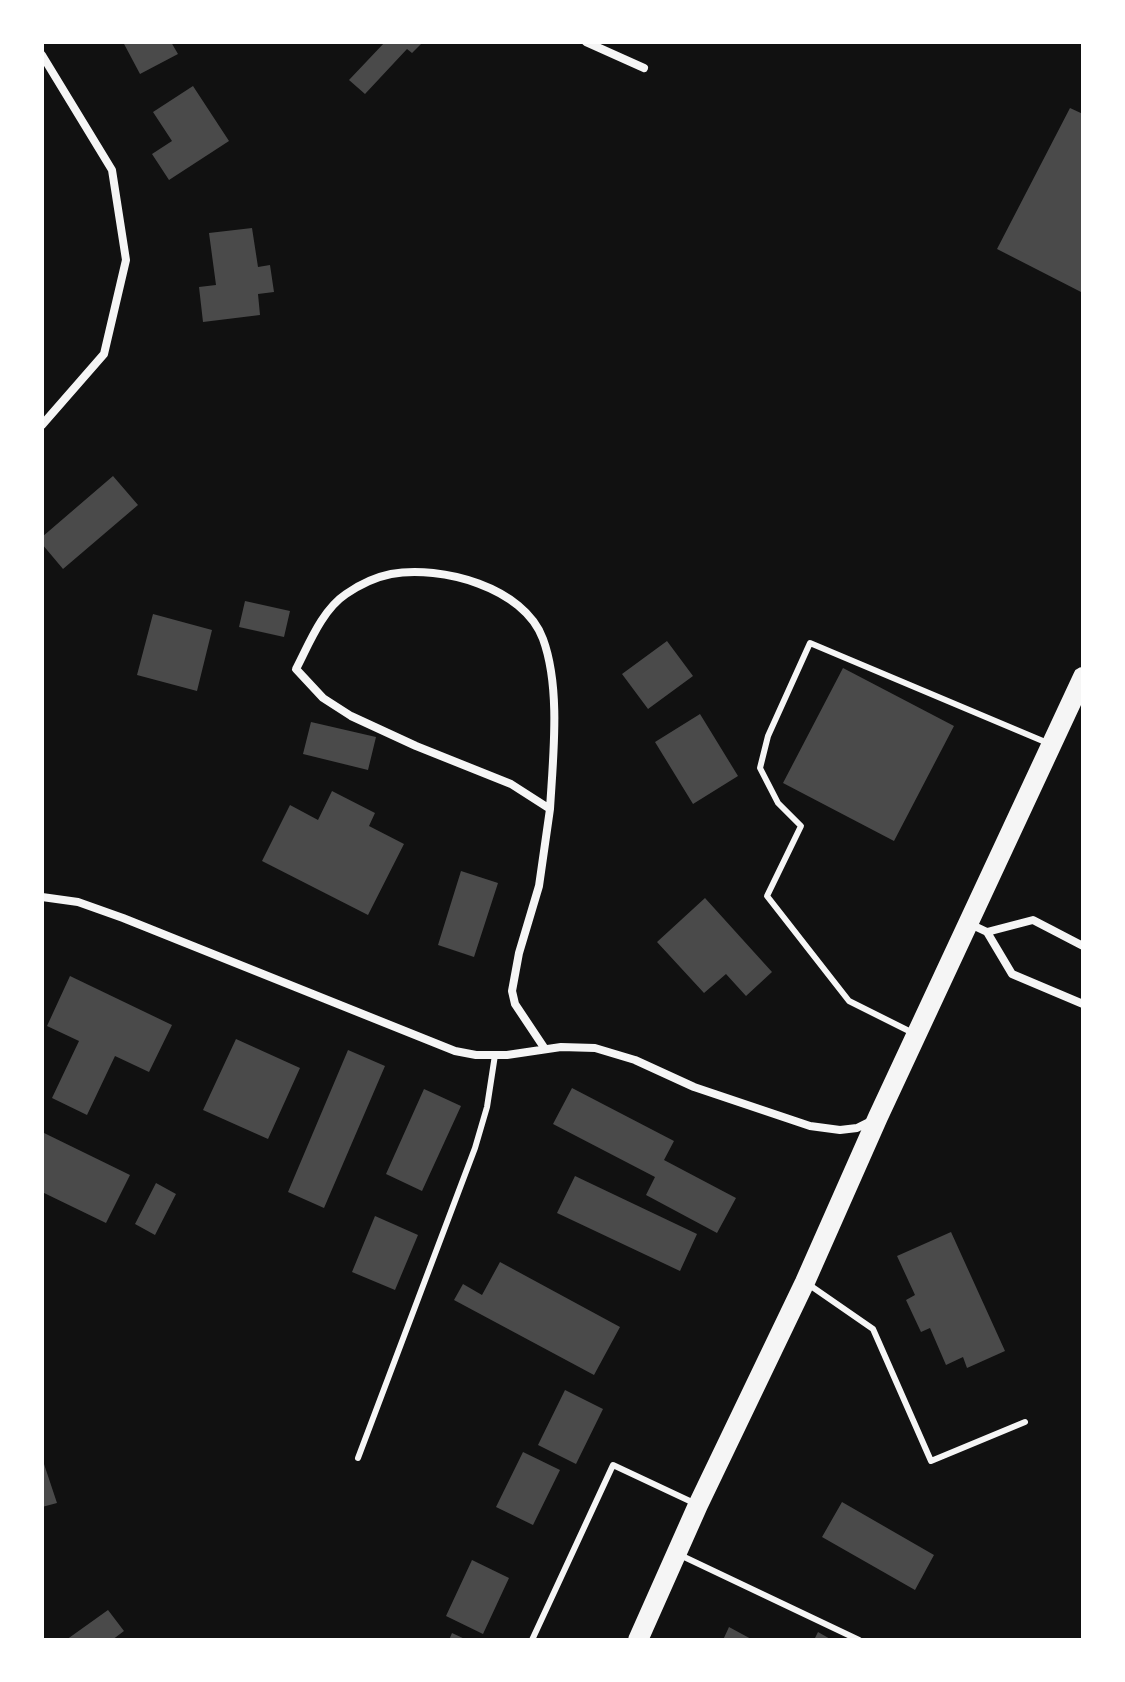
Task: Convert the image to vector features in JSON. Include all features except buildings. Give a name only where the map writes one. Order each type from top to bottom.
[{"type":"main road","points":[[638,1640],[1083,677]]},
{"type":"street","points":[[586,42],[644,68]]},
{"type":"street","points":[[42,55],[112,170],[126,260],[104,354],[42,425]]},
{"type":"street","points":[[545,1049],[515,1004],[512,991],[519,953],[539,886],[550,809],[552,684],[542,636],[527,614],[504,594],[461,578],[438,574],[389,574],[343,595],[318,627],[296,669],[323,698],[378,729],[511,784],[550,809]]},
{"type":"street","points":[[42,897],[78,902],[123,918],[437,1046],[476,1055],[595,1048],[635,1060],[694,1087],[810,1126],[840,1130],[857,1128],[878,1117]]},
{"type":"street","points":[[987,932],[1033,920],[1083,946]]},
{"type":"street","points":[[967,923],[987,932],[1012,974],[1083,1004]]},
{"type":"lane","points":[[916,1034],[849,1001],[767,896],[801,826],[778,803],[760,768],[768,736],[810,643],[1051,744]]},
{"type":"lane","points":[[358,1458],[475,1148],[487,1107],[495,1055]]},
{"type":"lane","points":[[805,1282],[873,1329],[931,1461],[1025,1422]]},
{"type":"lane","points":[[532,1640],[613,1465],[698,1505]]},
{"type":"lane","points":[[677,1554],[859,1640]]}]
